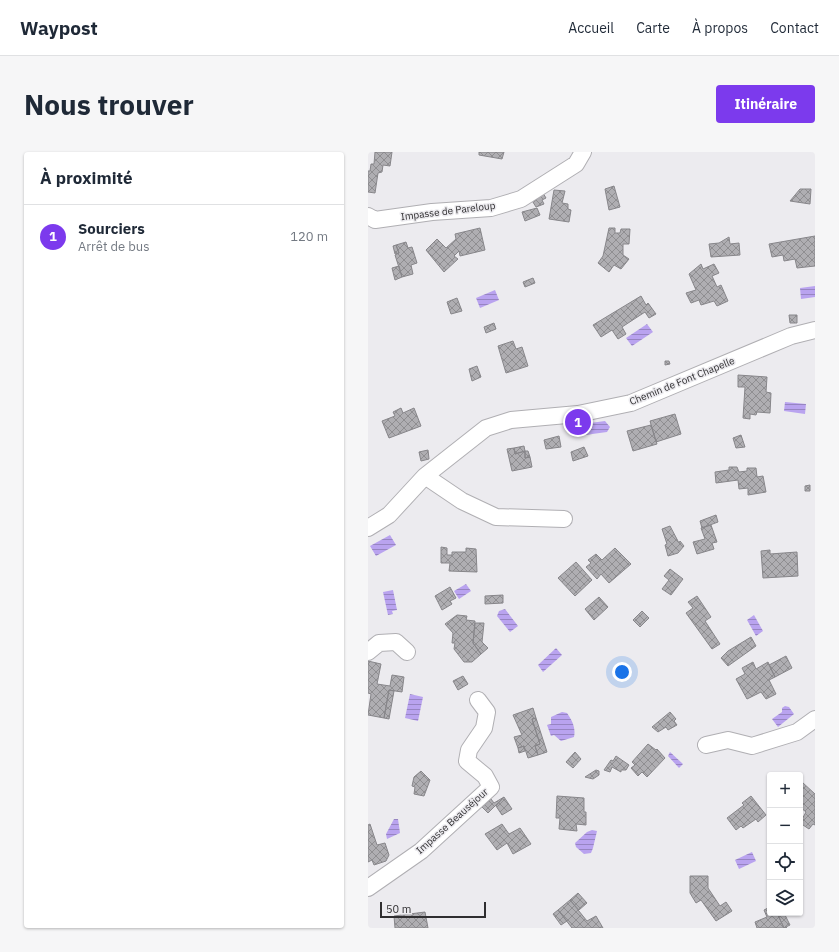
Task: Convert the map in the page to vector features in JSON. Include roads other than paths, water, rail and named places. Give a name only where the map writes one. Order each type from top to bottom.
[{"type":"street","name":"Impasse de Pareloup","points":[[368,216],[375,220],[432,212],[491,208],[521,198],[545,185],[576,164],[583,152]]},
{"type":"street","name":"Chemin de Font Chapelle","points":[[368,528],[389,515],[425,476],[486,428],[511,420],[578,414],[631,403],[791,336],[815,330]]},
{"type":"street","points":[[425,476],[462,501],[496,517],[564,519]]},
{"type":"street","points":[[368,652],[379,643],[396,642],[407,652]]},
{"type":"street","name":"Impasse Beauséjour","points":[[368,888],[421,851],[491,787],[485,776],[468,761],[469,750],[484,728],[487,712],[478,700]]},
{"type":"street","points":[[706,745],[728,740],[752,746],[797,732],[815,719]]},
{"type":"place","name":"Sourciers","points":[[578,422]]}]
